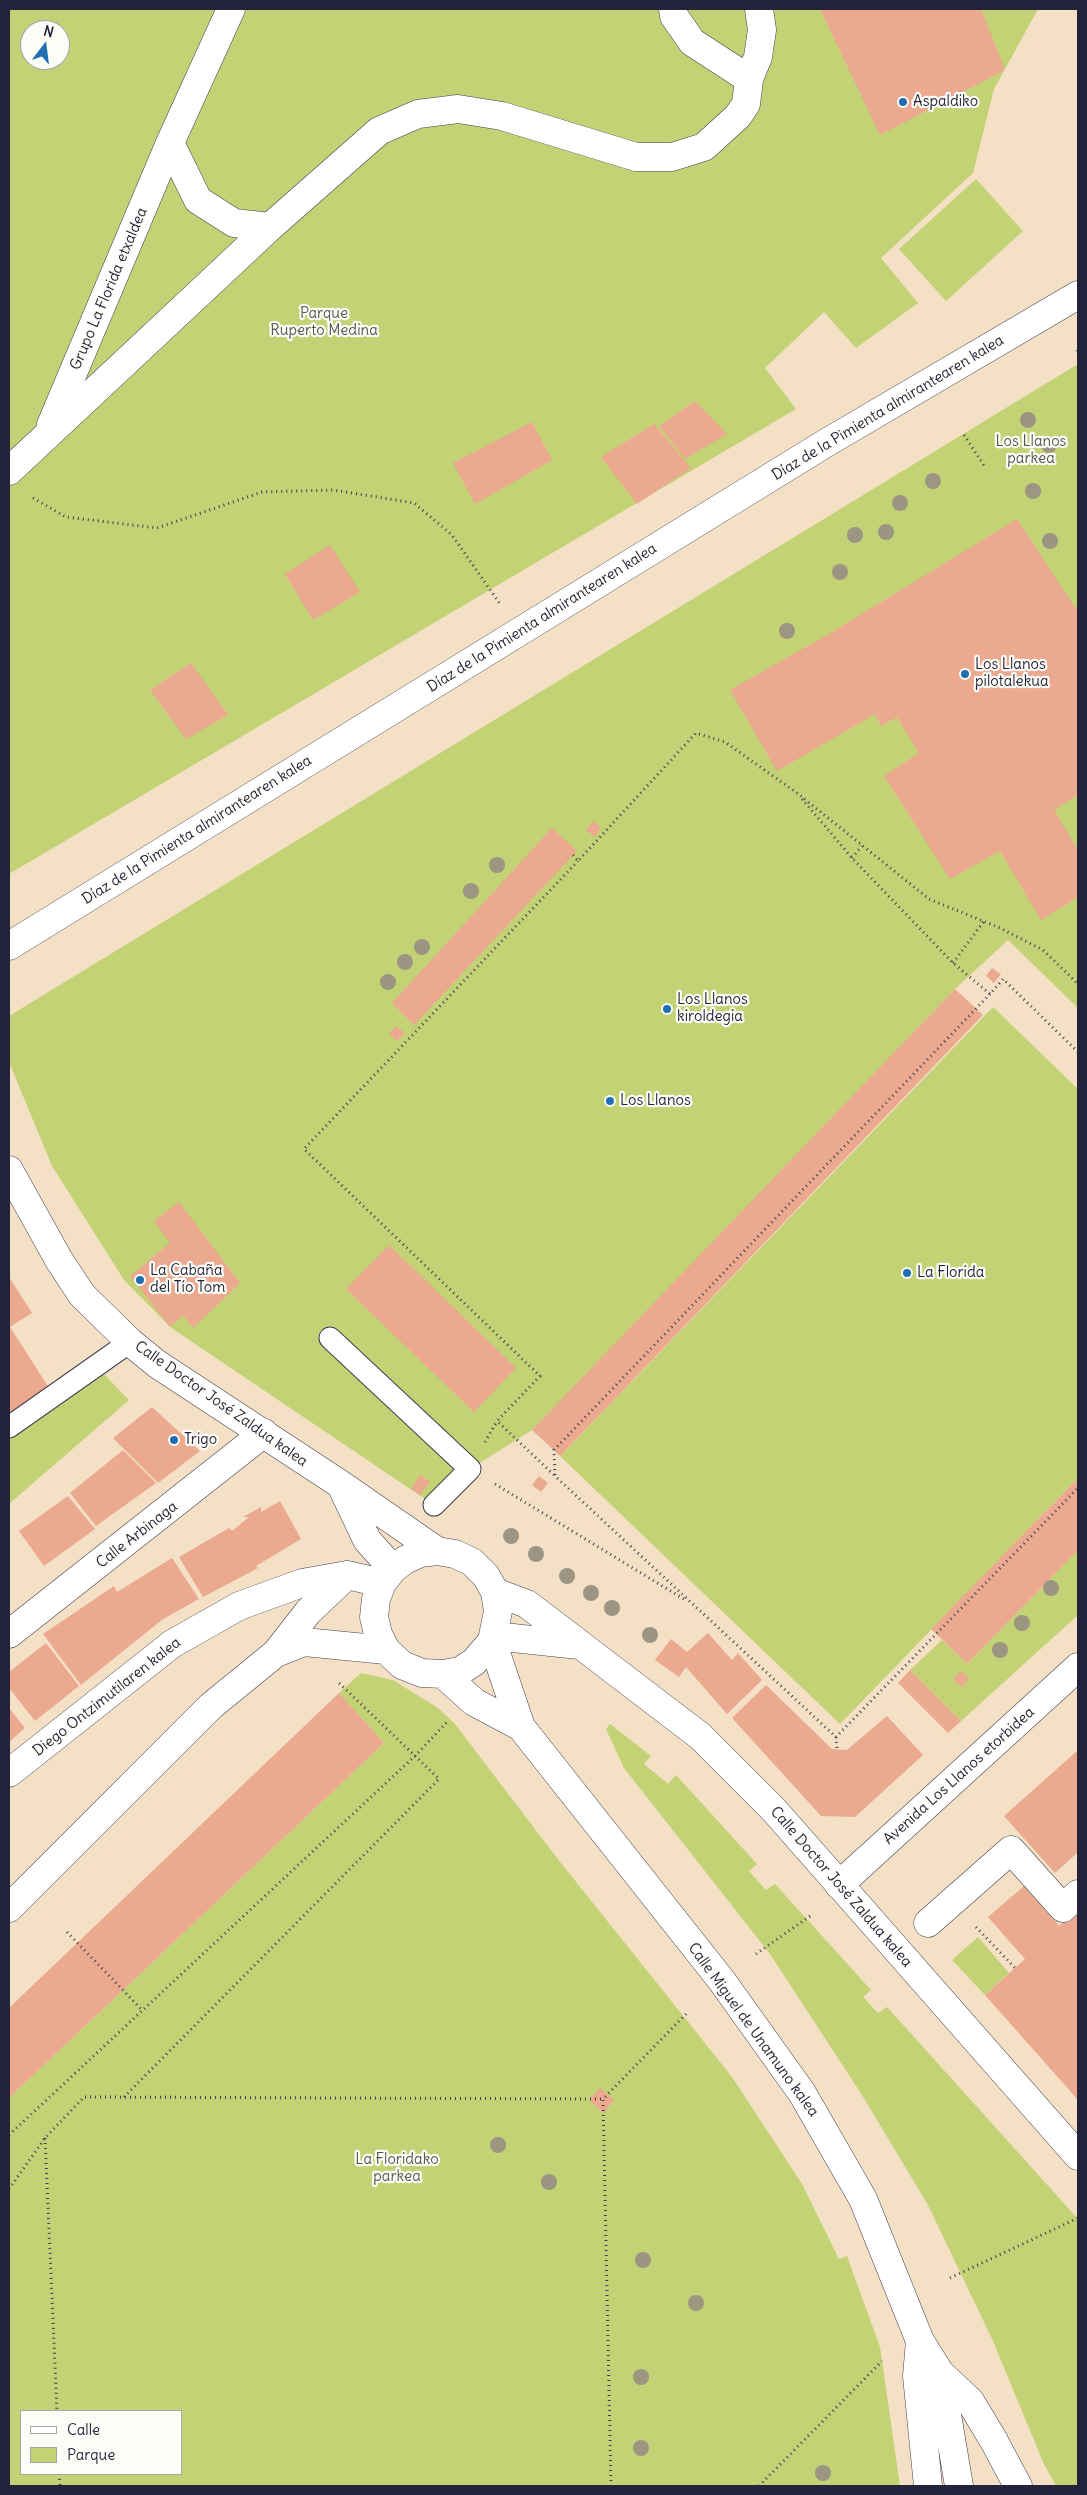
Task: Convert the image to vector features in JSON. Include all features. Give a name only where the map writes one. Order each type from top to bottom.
[{"type":"street","name":"Grupo La Florida etxaldea","points":[[47,435],[170,143],[231,9]]},
{"type":"street","points":[[673,9],[674,16],[692,42],[750,79]]},
{"type":"street","name":"Grupo La Florida etxaldea","points":[[9,471],[270,227],[379,131],[418,114],[458,109],[502,116],[636,157],[672,157],[704,147],[738,116],[746,104],[750,79],[758,57],[762,30],[760,9]]},
{"type":"street","points":[[170,143],[198,200],[234,224],[270,227]]},
{"type":"street","name":"Díaz de la Pimienta almirantearen kalea","points":[[9,946],[826,443],[1078,295]]},
{"type":"street","name":"Calle Doctor José Zaldua kalea","points":[[9,1170],[54,1252],[82,1295],[130,1342],[157,1364],[264,1433],[437,1551]]},
{"type":"street","name":"Calle Arbinaga","points":[[9,1634],[264,1433]]},
{"type":"street","points":[[340,1484],[387,1576]]},
{"type":"street","points":[[437,1551],[455,1554],[472,1562],[486,1576],[495,1592],[498,1611],[493,1638],[474,1662],[460,1671],[443,1674],[422,1673],[402,1665],[386,1650],[378,1634],[374,1617],[376,1599],[387,1576],[406,1560],[420,1553],[437,1551]]},
{"type":"street","points":[[9,1908],[211,1706],[276,1653],[308,1612],[347,1574]]},
{"type":"street","name":"Diego Ontzimutilaren kalea","points":[[9,1773],[172,1644],[239,1606],[302,1583],[347,1574],[387,1576]]},
{"type":"street","name":"Calle Doctor José Zaldua kalea","points":[[495,1592],[526,1604],[700,1736],[774,1810],[1078,2156]]},
{"type":"street","points":[[493,1638],[579,1645]]},
{"type":"street","points":[[493,1638],[521,1727]]},
{"type":"street","points":[[276,1653],[304,1642],[386,1650]]},
{"type":"street","name":"Avenida Los Llanos etorbidea","points":[[839,1885],[1078,1668]]},
{"type":"street","points":[[443,1674],[474,1702],[521,1727]]},
{"type":"street","name":"Calle Miguel de Unamuno kalea","points":[[521,1727],[722,1982],[802,2093],[863,2199],[920,2340],[917,2376],[928,2486]]},
{"type":"street","points":[[928,1922],[1011,1850],[1063,1908],[1078,1894]]},
{"type":"street","points":[[920,2340],[940,2373],[970,2402],[1018,2486]]},
{"type":"street","points":[[940,2373],[959,2486]]},
{"type":"lane","points":[[330,1338],[470,1469],[434,1505]]},
{"type":"lane","points":[[9,1427],[130,1342]]},
{"type":"path","points":[[964,434],[984,467]]},
{"type":"path","points":[[33,498],[66,517],[157,528],[262,492],[333,490],[414,503],[452,535],[500,604]]},
{"type":"path","points":[[837,1749],[836,1738],[497,1421],[540,1376],[304,1149],[578,861],[696,733],[725,742],[796,793],[929,899],[984,921],[1043,950],[1078,984]]},
{"type":"path","points":[[796,793],[852,858],[953,963],[990,994]]},
{"type":"path","points":[[852,858],[862,846]]},
{"type":"path","points":[[573,855],[578,861]]},
{"type":"path","points":[[953,963],[984,921]]},
{"type":"path","points":[[555,1476],[554,1450],[1003,979],[1078,1052]]},
{"type":"path","points":[[470,1469],[694,1605]]},
{"type":"path","points":[[836,1738],[1078,1488]]},
{"type":"path","points":[[124,2097],[439,1779],[339,1682]]},
{"type":"path","points":[[9,2135],[416,1755],[448,1721]]},
{"type":"path","points":[[756,1954],[813,1914]]},
{"type":"path","points":[[974,1924],[1015,1968]]},
{"type":"path","points":[[66,1932],[142,2010]]},
{"type":"path","points":[[611,2486],[603,2099],[688,2012]]},
{"type":"path","points":[[9,2189],[44,2138],[84,2098],[603,2099]]},
{"type":"path","points":[[44,2138],[57,2410]]},
{"type":"path","points":[[950,2278],[1078,2218]]},
{"type":"path","points":[[759,2486],[885,2358]]},
{"type":"green space","name":"Parque Ruperto Medina","points":[[9,9],[1038,9],[994,89],[973,173],[881,258],[918,303],[856,348],[824,312],[765,368],[796,409],[9,874]]},
{"type":"green space","points":[[976,179],[1023,231],[946,301],[899,249]]},
{"type":"green space","name":"Los Llanos kiroldegia","points":[[1078,364],[1078,1008],[1008,940],[955,989],[570,1394],[532,1430],[470,1469],[434,1505],[170,1327],[124,1280],[52,1166],[9,1062],[9,1016]]},
{"type":"green space","name":"La Florida","points":[[993,1007],[1078,1089],[1078,1478],[840,1724],[560,1456]]},
{"type":"green space","points":[[98,1368],[129,1400],[9,1504],[9,1429]]},
{"type":"green space","points":[[1078,1550],[1078,1615],[961,1721],[910,1670],[942,1640],[967,1664]]},
{"type":"green space","name":"La Floridako parkea","points":[[361,1673],[393,1680],[438,1708],[455,1724],[557,1858],[732,2077],[802,2184],[839,2259],[847,2256],[880,2347],[900,2486],[9,2486],[9,2098],[384,1743],[339,1693]]},
{"type":"green space","points":[[610,1724],[651,1756],[644,1764],[668,1784],[676,1775],[757,1864],[749,1871],[766,1890],[775,1884],[871,1990],[863,1997],[878,2013],[887,2007],[1078,2219],[1078,2486],[1056,2486],[1043,2462],[993,2341],[928,2205],[862,2095],[770,1954],[624,1768],[606,1729]]},
{"type":"green space","points":[[978,1937],[1009,1973],[985,1995],[952,1960]]},
{"type":"building","name":"Aspaldiko","points":[[820,9],[981,9],[1005,70],[880,135]]},
{"type":"building","points":[[695,401],[727,434],[685,459],[659,426]]},
{"type":"building","points":[[532,422],[552,460],[475,504],[453,463]]},
{"type":"building","points":[[654,424],[691,468],[637,504],[601,457]]},
{"type":"building","name":"Los Llanos pilotalekua","points":[[1017,519],[1078,612],[1078,795],[1054,810],[1078,850],[1078,897],[1041,920],[1000,851],[950,879],[884,776],[919,753],[897,717],[881,726],[875,714],[777,771],[730,690],[829,634]]},
{"type":"building","points":[[330,545],[360,592],[313,620],[285,574]]},
{"type":"building","points":[[191,663],[228,715],[186,739],[150,690]]},
{"type":"building","points":[[593,821],[601,828],[595,837],[586,830]]},
{"type":"building","points":[[552,828],[577,851],[414,1025],[392,1003]]},
{"type":"building","points":[[992,968],[1001,974],[994,983],[986,976]]},
{"type":"building","points":[[955,989],[983,1015],[560,1456],[532,1430]]},
{"type":"building","points":[[396,1026],[405,1033],[397,1041],[389,1034]]},
{"type":"building","points":[[179,1202],[240,1283],[193,1328],[183,1315],[170,1327],[130,1276],[170,1243],[154,1221]]},
{"type":"building","points":[[389,1245],[516,1368],[474,1412],[346,1289]]},
{"type":"building","points":[[9,1277],[32,1313],[10,1327],[51,1391],[9,1419]]},
{"type":"building","points":[[152,1407],[200,1451],[158,1483],[113,1438]]},
{"type":"building","points":[[123,1450],[156,1483],[96,1526],[70,1493]]},
{"type":"building","points":[[420,1475],[430,1482],[420,1495],[411,1489]]},
{"type":"building","points":[[539,1476],[548,1483],[541,1492],[532,1485]]},
{"type":"building","points":[[1078,1478],[1078,1550],[967,1664],[931,1629]]},
{"type":"building","points":[[68,1496],[95,1529],[44,1566],[19,1531]]},
{"type":"building","points":[[280,1501],[301,1539],[256,1566],[258,1568],[203,1597],[179,1557],[229,1528],[232,1531],[249,1517],[243,1517],[261,1507],[261,1512]]},
{"type":"building","points":[[172,1558],[199,1599],[163,1619],[81,1685],[43,1634],[114,1586],[117,1592]]},
{"type":"building","points":[[708,1633],[732,1660],[738,1653],[762,1680],[727,1714],[686,1667],[679,1677],[655,1660],[671,1639],[687,1652]]},
{"type":"building","points":[[46,1643],[79,1686],[35,1721],[9,1688],[9,1672]]},
{"type":"building","points":[[910,1670],[961,1721],[948,1733],[898,1683]]},
{"type":"building","points":[[961,1671],[969,1678],[962,1687],[953,1680]]},
{"type":"building","points":[[766,1685],[832,1749],[847,1750],[887,1716],[923,1755],[855,1817],[821,1816],[732,1718]]},
{"type":"building","points":[[339,1693],[384,1743],[9,2098],[9,2008]]},
{"type":"building","points":[[9,1708],[25,1728],[9,1742]]},
{"type":"building","points":[[1078,1750],[1078,1852],[1055,1873],[1004,1816]]},
{"type":"building","points":[[1024,1886],[1059,1926],[1078,1908],[1078,2100],[985,1995],[1025,1959],[988,1917]]},
{"type":"building","points":[[600,2088],[614,2100],[603,2113],[589,2100]]},
{"type":"place","name":"Aspaldiko","points":[[903,102]]},
{"type":"place","name":"Los Llanos pilotalekua","points":[[965,674]]},
{"type":"place","name":"Los Llanos kiroldegia","points":[[667,1009]]},
{"type":"place","name":"Los Llanos","points":[[610,1101]]},
{"type":"place","name":"La Florida","points":[[907,1273]]},
{"type":"place","name":"La Cabaña del Tío Tom","points":[[140,1280]]},
{"type":"place","name":"Trigo","points":[[174,1440]]},
{"type":"park label","name":"Los Llanos parkea","points":[[1031,450]]}]
